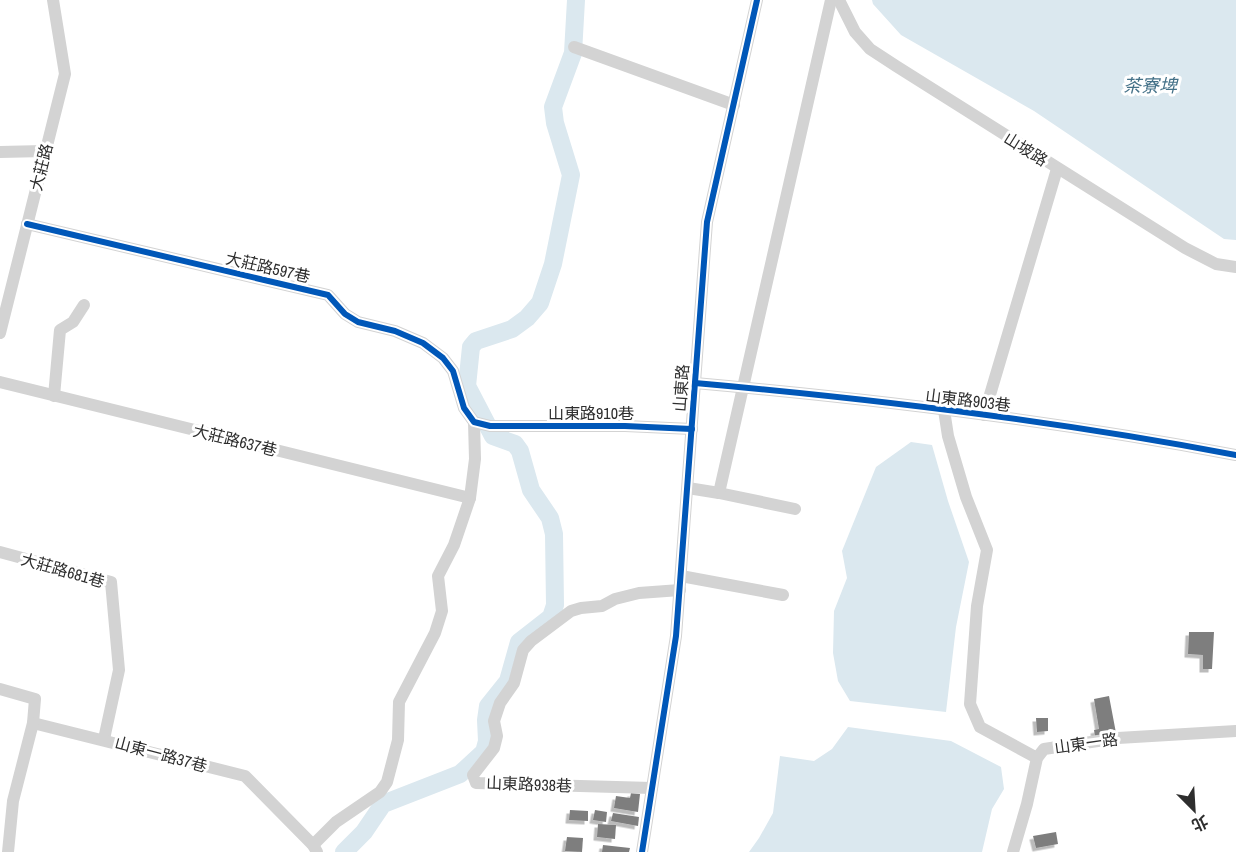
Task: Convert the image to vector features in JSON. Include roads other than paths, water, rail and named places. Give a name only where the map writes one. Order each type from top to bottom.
[{"type":"street","name":"大莊路","points":[[0,333],[64,74],[52,0]]},
{"type":"street","name":"山東路","points":[[642,852],[676,636],[707,222],[757,0]]},
{"type":"street","points":[[719,493],[831,0]]},
{"type":"street","name":"山坡路","points":[[839,0],[855,32],[870,49],[1058,169],[1206,259],[1216,264],[1236,267]]},
{"type":"street","points":[[574,47],[734,105]]},
{"type":"street","points":[[0,152],[45,152]]},
{"type":"street","points":[[984,415],[1058,169]]},
{"type":"street","name":"大莊路597巷","points":[[27,224],[328,295],[345,314],[357,322],[395,331],[423,343],[443,358],[453,371],[464,408],[482,424]]},
{"type":"street","points":[[54,396],[60,330],[72,322],[84,305]]},
{"type":"street","name":"大莊路637巷","points":[[0,382],[470,498]]},
{"type":"street","name":"山東路903巷","points":[[695,383],[984,415],[1158,440],[1236,455]]},
{"type":"street","points":[[944,410],[948,436],[960,477],[987,550],[977,606],[970,704],[980,728],[1037,759]]},
{"type":"street","points":[[315,848],[336,822],[380,792],[387,782],[398,740],[399,702],[435,633],[442,611],[438,576],[454,545],[470,498],[482,424]]},
{"type":"street","name":"山東路910巷","points":[[482,424],[692,429]]},
{"type":"street","points":[[688,488],[795,509]]},
{"type":"street","name":"大莊路681巷","points":[[0,552],[111,582],[119,670],[104,739]]},
{"type":"street","points":[[681,576],[783,595]]},
{"type":"street","name":"山東路938巷","points":[[652,788],[476,783],[473,775],[494,748],[496,736],[494,721],[500,703],[514,683],[523,650],[531,641],[570,611],[602,606],[615,599],[639,592],[680,590]]},
{"type":"street","points":[[0,689],[35,699],[33,723],[13,801],[8,852]]},
{"type":"street","name":"山東一路37巷","points":[[33,723],[245,776],[315,848]]},
{"type":"street","name":"山東一路","points":[[1013,852],[1037,759],[1044,749],[1119,738],[1236,731]]},
{"type":"water","name":"茶寮埤","points":[[872,0],[1236,0],[1236,240],[1224,239],[1034,111],[901,35]]},
{"type":"water","points":[[911,442],[932,445],[969,562],[956,627],[946,712],[850,701],[838,681],[833,653],[834,611],[847,578],[842,551],[876,467]]},
{"type":"water","points":[[848,727],[951,741],[1001,767],[1004,789],[992,809],[982,852],[749,852],[773,813],[780,756],[814,761],[832,749]]},
{"type":"waterway","points":[[344,852],[364,832],[383,804],[460,774],[484,752],[487,741],[488,706],[508,681],[519,642],[551,617],[555,605],[554,534],[550,518],[531,490],[520,451],[515,444],[493,436],[467,386],[471,347],[476,341],[512,329],[527,318],[540,303],[553,264],[571,175],[555,123],[553,107],[573,53],[576,0]]}]
